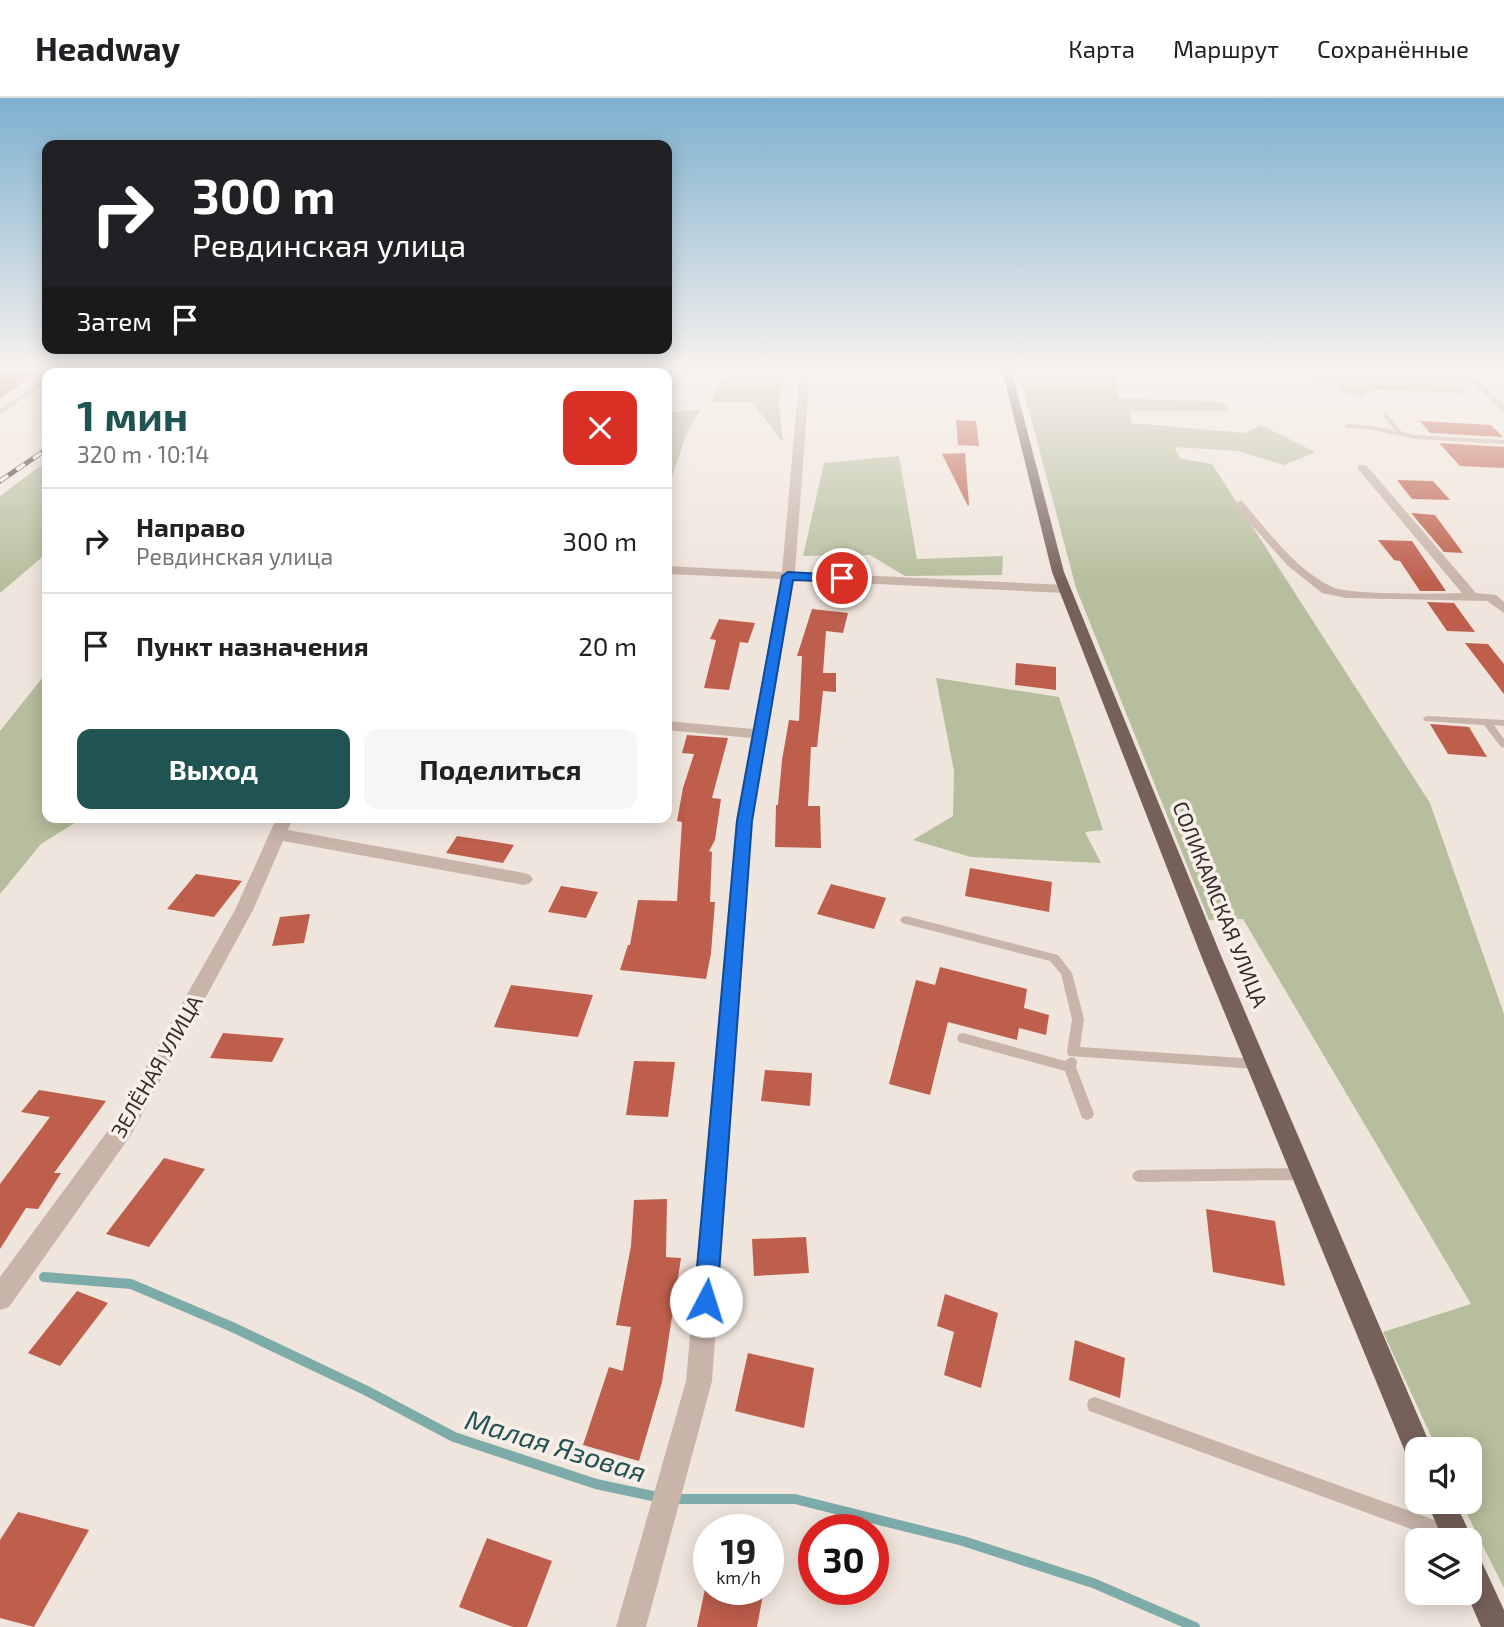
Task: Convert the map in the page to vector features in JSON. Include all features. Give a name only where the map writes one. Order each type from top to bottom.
[{"type":"main road","name":"СОЛИКАМСКАЯ УЛИЦА","points":[[1025,440],[1065,589],[1256,1064],[1413,1437]]},
{"type":"main road","points":[[1482,1595],[1496,1627]]},
{"type":"street","points":[[631,1627],[699,1381],[744,821],[788,576],[800,440]]},
{"type":"street","points":[[1362,467],[1472,596]]},
{"type":"street","points":[[1238,503],[1287,556],[1315,582],[1333,592],[1422,598],[1472,596],[1491,598],[1502,605]]},
{"type":"street","points":[[672,570],[1065,589]]},
{"type":"street","points":[[672,725],[760,733]]},
{"type":"street","points":[[281,826],[524,879]]},
{"type":"street","name":"ЗЕЛЁНАЯ УЛИЦА","points":[[0,1298],[123,1128],[244,910],[281,826]]},
{"type":"lane","points":[[1475,440],[1504,442]]},
{"type":"lane","points":[[1429,719],[1504,723]]},
{"type":"lane","points":[[1487,722],[1504,746]]},
{"type":"lane","points":[[906,920],[1054,958],[1066,973],[1078,1019],[1070,1067],[1087,1114]]},
{"type":"lane","points":[[963,1038],[1070,1067]]},
{"type":"lane","points":[[1073,1052],[1256,1064]]},
{"type":"lane","points":[[1139,1176],[1302,1174]]},
{"type":"lane","points":[[1095,1405],[1427,1528]]},
{"type":"green space","points":[[672,440],[684,440],[672,477]]},
{"type":"green space","points":[[1037,440],[1292,440],[1315,452],[1284,465],[1238,451],[1174,447],[1181,459],[1212,464],[1430,803],[1504,1014],[1504,1588],[1482,1544],[1482,1528],[1474,1528],[1467,1514],[1482,1514],[1482,1437],[1431,1437],[1383,1332],[1471,1304],[1243,919],[1209,920],[1076,588]]},
{"type":"green space","points":[[899,456],[917,559],[1003,556],[1002,575],[905,576],[870,555],[803,556],[824,463]]},
{"type":"green space","points":[[42,465],[42,557],[0,593],[0,496]]},
{"type":"green space","points":[[42,678],[42,823],[74,823],[41,844],[0,894],[0,731]]},
{"type":"green space","points":[[936,678],[1059,697],[1103,830],[1085,832],[1101,863],[971,857],[913,840],[953,816],[954,771]]},
{"type":"building","points":[[958,440],[978,440],[979,446],[958,445]]},
{"type":"building","points":[[1439,443],[1504,447],[1504,468],[1460,466]]},
{"type":"building","points":[[965,453],[969,505],[968,506],[942,454]]},
{"type":"building","points":[[1397,480],[1433,481],[1450,500],[1412,499]]},
{"type":"building","points":[[1411,513],[1435,515],[1463,553],[1444,552]]},
{"type":"building","points":[[1378,540],[1412,541],[1446,591],[1420,591],[1400,561],[1394,560]]},
{"type":"building","points":[[1427,602],[1454,603],[1475,632],[1447,631]]},
{"type":"building","points":[[812,609],[848,613],[843,633],[826,631],[823,673],[836,673],[836,692],[823,691],[817,747],[811,747],[808,806],[820,806],[821,848],[775,847],[776,805],[789,720],[799,721],[802,656],[797,656]]},
{"type":"building","points":[[719,619],[755,623],[748,643],[740,642],[729,690],[704,688],[716,640],[710,639]]},
{"type":"building","points":[[1465,643],[1488,644],[1504,664],[1504,694]]},
{"type":"building","points":[[1016,663],[1056,667],[1056,690],[1015,685]]},
{"type":"building","points":[[1430,724],[1469,727],[1487,757],[1448,754]]},
{"type":"building","points":[[687,735],[728,738],[712,798],[721,799],[715,840],[709,851],[712,852],[710,902],[715,902],[706,979],[620,970],[630,945],[638,900],[677,901],[682,822],[677,821],[683,788],[694,754],[682,753]]},
{"type":"building","points":[[457,836],[514,845],[503,863],[446,853]]},
{"type":"building","points":[[970,868],[1052,882],[1049,912],[965,896]]},
{"type":"building","points":[[196,874],[242,881],[214,917],[167,909]]},
{"type":"building","points":[[831,884],[886,898],[874,929],[817,914]]},
{"type":"building","points":[[561,886],[598,892],[586,918],[548,912]]},
{"type":"building","points":[[310,914],[304,943],[272,946],[280,917]]},
{"type":"building","points":[[940,967],[1027,989],[1024,1008],[1049,1015],[1046,1035],[1019,1028],[1017,1040],[948,1022],[930,1095],[889,1084],[916,980],[935,985]]},
{"type":"building","points":[[511,985],[593,995],[578,1037],[494,1027]]},
{"type":"building","points":[[223,1033],[284,1038],[272,1062],[210,1058]]},
{"type":"building","points":[[634,1061],[675,1062],[668,1117],[626,1115]]},
{"type":"building","points":[[765,1070],[812,1073],[810,1106],[761,1101]]},
{"type":"building","points":[[39,1090],[106,1101],[54,1173],[61,1173],[38,1209],[26,1208],[0,1249],[0,1184],[50,1117],[21,1112]]},
{"type":"building","points":[[164,1158],[205,1169],[149,1247],[106,1234]]},
{"type":"building","points":[[667,1199],[666,1257],[681,1258],[662,1382],[639,1461],[583,1445],[609,1367],[623,1371],[631,1327],[616,1325],[631,1246],[634,1200]]},
{"type":"building","points":[[1206,1209],[1275,1221],[1285,1286],[1213,1272]]},
{"type":"building","points":[[806,1237],[809,1273],[754,1276],[752,1239]]},
{"type":"building","points":[[77,1291],[108,1303],[60,1366],[28,1353]]},
{"type":"building","points":[[945,1294],[998,1313],[981,1388],[944,1375],[954,1332],[937,1326]]},
{"type":"building","points":[[1075,1340],[1125,1358],[1120,1398],[1069,1380]]},
{"type":"building","points":[[748,1353],[814,1368],[804,1428],[735,1411]]},
{"type":"building","points":[[18,1512],[89,1530],[34,1627],[0,1618],[0,1540]]},
{"type":"building","points":[[487,1538],[552,1561],[527,1627],[513,1627],[459,1607]]},
{"type":"building","points":[[702,1605],[761,1605],[757,1627],[697,1627]]},
{"type":"waterway","name":"Малая Язовая","points":[[44,1277],[131,1284],[230,1326],[367,1391],[454,1437],[596,1484],[662,1498]]},
{"type":"waterway","name":"Малая Язовая","points":[[674,1499],[795,1499],[963,1541],[1093,1583],[1195,1627]]},
{"type":"railway","points":[[0,481],[42,452]]},
{"type":"route","points":[[706,1301],[744,821],[788,576],[842,578]]}]
